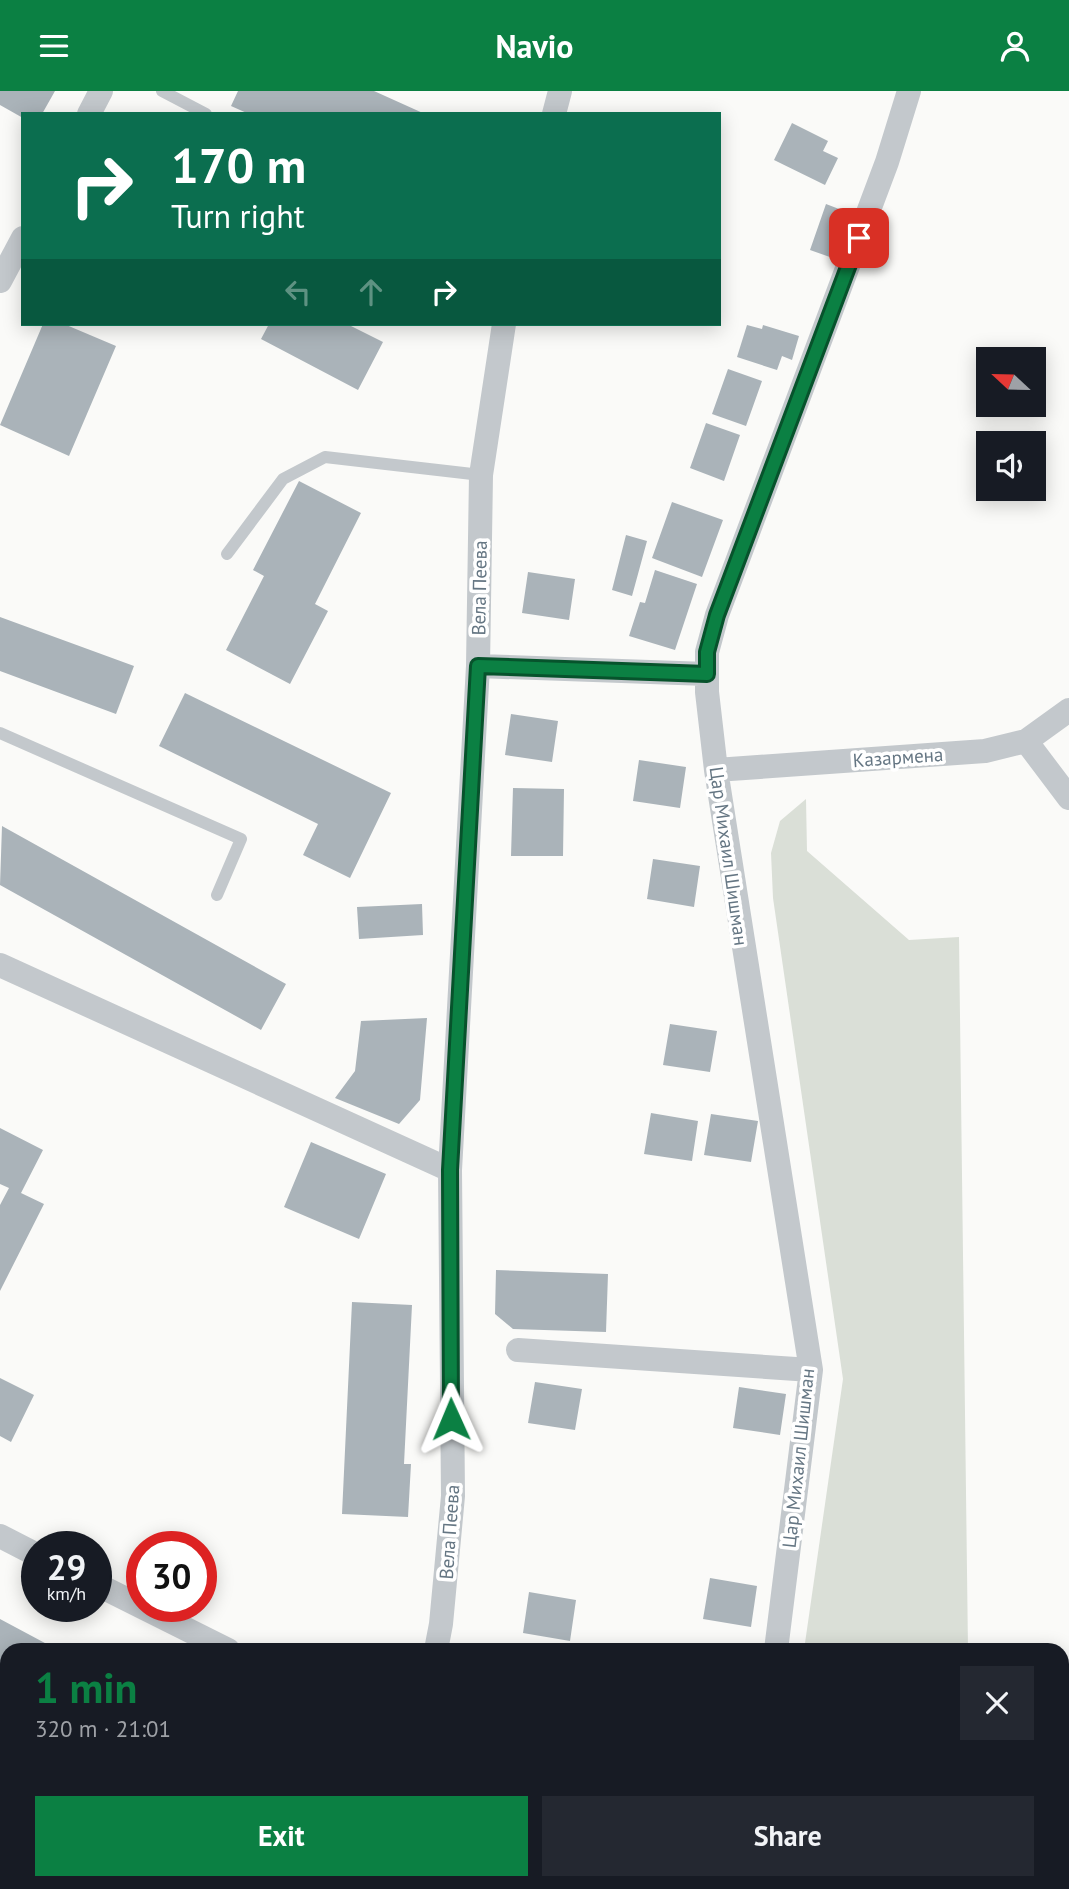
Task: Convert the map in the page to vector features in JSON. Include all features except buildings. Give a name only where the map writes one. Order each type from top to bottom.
[{"type":"street","points":[[90,112],[101,91]]},
{"type":"street","points":[[555,112],[560,91]]},
{"type":"street","name":"Цар Михаил Шишман","points":[[777,1643],[811,1370],[716,770],[707,652],[717,615],[887,162],[909,91]]},
{"type":"street","points":[[0,281],[21,242]]},
{"type":"street","name":"Вела Пеева","points":[[437,1643],[453,1496],[450,1170],[478,666],[481,475],[504,326]]},
{"type":"street","points":[[478,666],[707,674]]},
{"type":"street","name":"Казармена","points":[[716,770],[985,751],[1026,741],[1069,710]]},
{"type":"street","points":[[1026,741],[1069,798]]},
{"type":"street","points":[[0,965],[450,1170]]},
{"type":"street","points":[[518,1350],[811,1370]]},
{"type":"street","points":[[0,1536],[21,1547]]},
{"type":"street","points":[[112,1592],[214,1643]]},
{"type":"lane","points":[[162,91],[202,112]]},
{"type":"lane","points":[[227,554],[283,479],[325,457],[481,475]]},
{"type":"lane","points":[[0,733],[241,839],[217,895]]},
{"type":"shaded area","points":[[806,799],[807,851],[909,940],[959,937],[968,1643],[805,1643],[843,1379],[773,898],[771,853],[780,821]]},
{"type":"route","points":[[451,1419],[450,1170],[478,666],[707,674],[707,652],[717,615],[859,238]]}]
